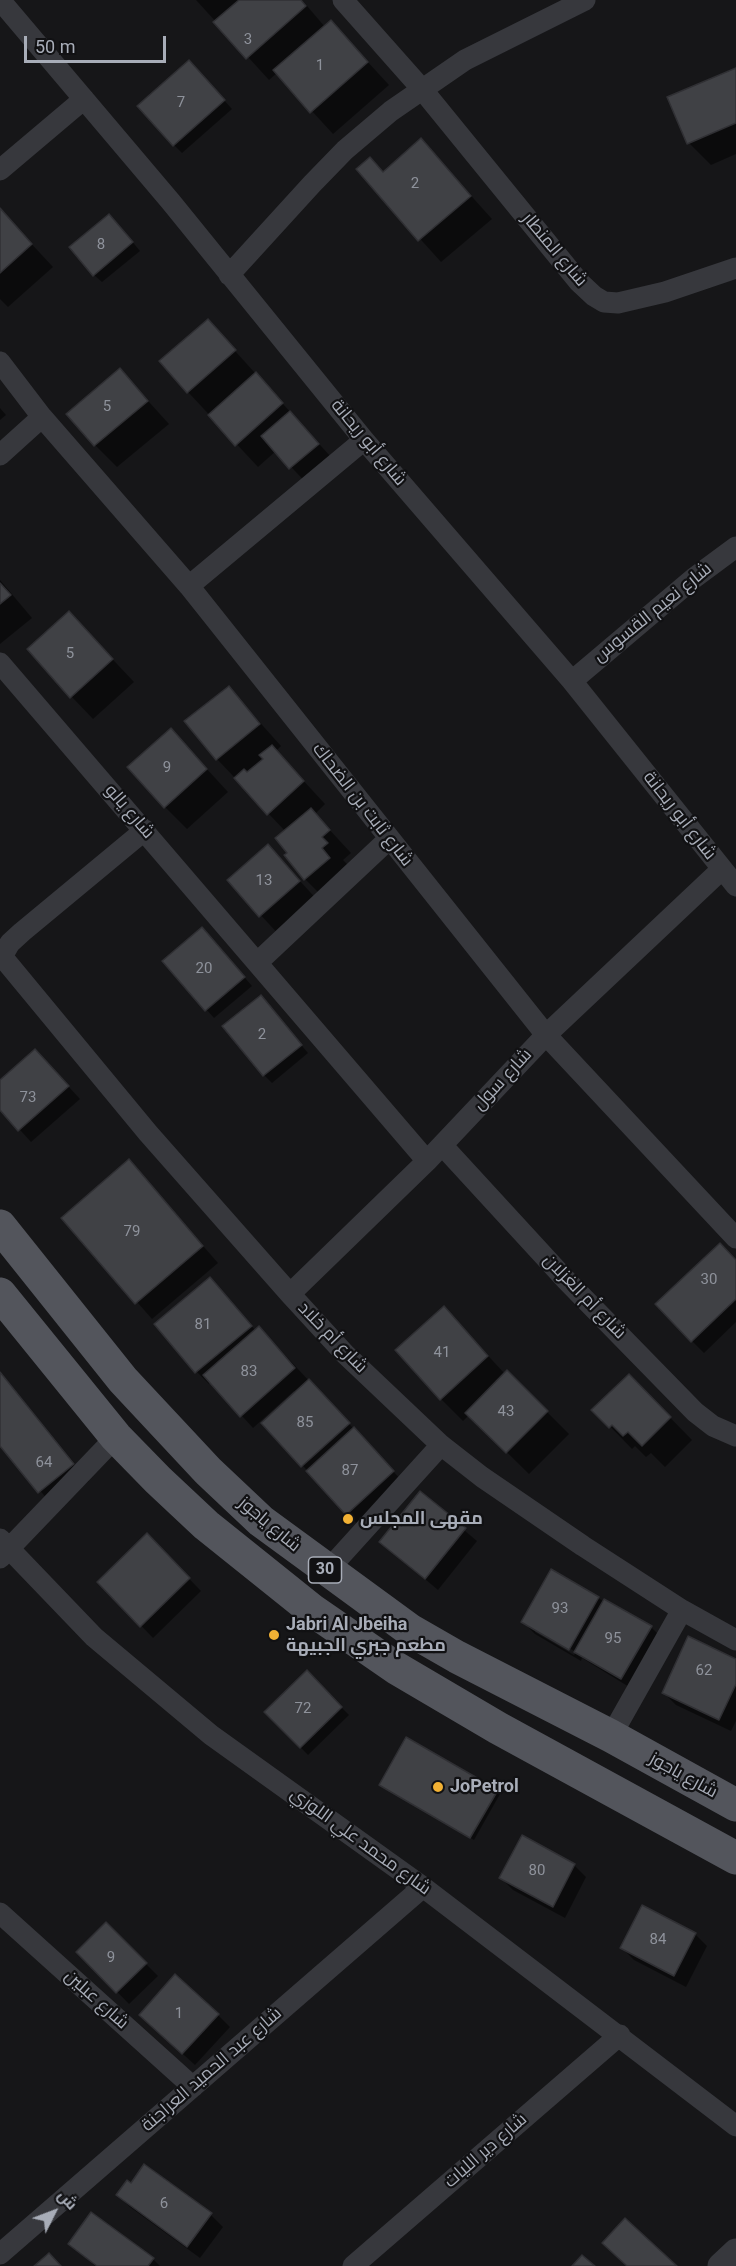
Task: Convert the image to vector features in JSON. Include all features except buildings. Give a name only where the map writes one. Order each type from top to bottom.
[{"type":"main road","name":"شارع ياجوز","points":[[0,1226],[123,1380],[164,1426],[261,1521],[410,1630],[447,1652],[611,1736],[736,1805]]},
{"type":"main road","name":"30","points":[[0,1294],[116,1437],[206,1525],[286,1591],[352,1639],[498,1728],[736,1858]]},
{"type":"street","name":"شارع أبو ريحانة","points":[[0,0],[230,275],[364,440],[572,681],[736,886]]},
{"type":"street","name":"شارع المنطار","points":[[343,0],[421,88],[579,282],[594,296],[604,302],[618,303],[665,292],[736,268]]},
{"type":"street","points":[[230,275],[345,150],[421,88],[465,60],[585,0]]},
{"type":"street","points":[[0,170],[84,99]]},
{"type":"street","name":"شارع ثابت بن الضحاك","points":[[0,362],[42,417],[189,586],[546,1035],[736,1238]]},
{"type":"street","points":[[0,455],[42,417]]},
{"type":"street","points":[[189,586],[364,440]]},
{"type":"street","name":"شارع نعيم القسوس","points":[[572,681],[694,578],[736,547]]},
{"type":"street","name":"شارع يالو","points":[[0,663],[427,1161]]},
{"type":"street","points":[[1,957],[10,943],[22,932],[145,830]]},
{"type":"street","points":[[258,962],[389,839]]},
{"type":"street","name":"شارع سول","points":[[290,1294],[427,1161],[546,1035],[721,870]]},
{"type":"street","name":"شارع أم خلاد","points":[[1,957],[148,1133],[290,1294],[345,1354],[441,1445],[482,1477],[583,1546],[682,1610],[736,1640]]},
{"type":"street","name":"شارع أم الغزلان","points":[[442,1145],[566,1280],[695,1412],[713,1426],[736,1436]]},
{"type":"street","points":[[3,1549],[116,1437]]},
{"type":"street","points":[[327,1571],[441,1445]]},
{"type":"street","name":"شارع محمد علي اللوزي","points":[[3,1549],[93,1636],[212,1735],[423,1887],[620,2035],[736,2126]]},
{"type":"street","points":[[611,1736],[682,1610]]},
{"type":"street","name":"شارع عبد الحميد العراجنة","points":[[0,2254],[423,1887]]},
{"type":"street","name":"شارع عبلين","points":[[0,1913],[193,2087]]},
{"type":"street","name":"شارع دير الليات","points":[[353,2266],[620,2035]]},
{"type":"street","points":[[721,2266],[736,2252]]},
{"type":"place","name":"مقهى المجلس","points":[[348,1519]]},
{"type":"place","name":"Jabri Al Jbeiha مطعم جبري الجبيهة","points":[[274,1635]]},
{"type":"place","name":"JoPetrol","points":[[438,1787]]}]
